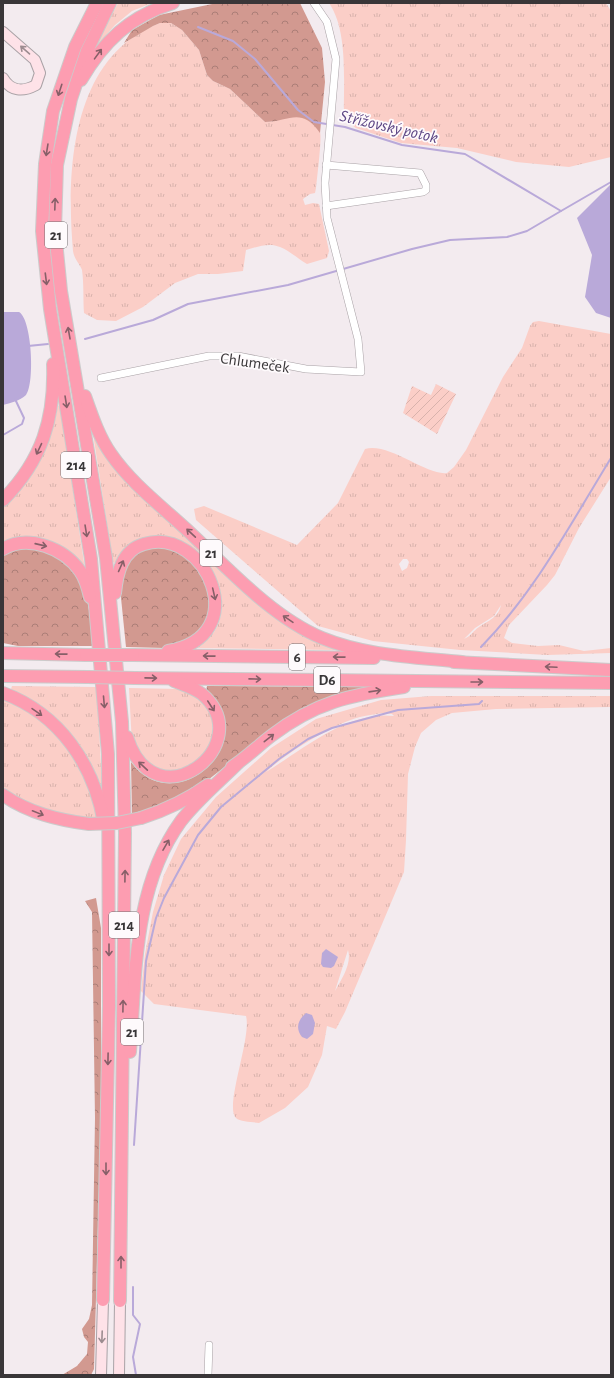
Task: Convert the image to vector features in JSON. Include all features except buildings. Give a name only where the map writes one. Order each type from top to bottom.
[{"type":"highway","name":"21","points":[[3,500],[29,470],[46,432],[54,379],[50,309],[42,231],[43,187],[53,111],[75,47],[97,3]]},
{"type":"highway","name":"21","points":[[110,3],[87,51],[70,99],[57,165],[55,231],[62,291],[76,372],[103,440],[111,454],[124,471],[222,563],[281,615],[322,638],[350,647],[378,653],[462,662]]},
{"type":"highway","name":"21","points":[[70,99],[98,54],[120,30],[140,16],[173,3]]},
{"type":"highway","name":"214","points":[[50,309],[91,559],[98,621],[108,754],[109,1006],[103,1300]]},
{"type":"highway","name":"214","points":[[76,372],[106,558],[122,722],[125,833],[120,1301]]},
{"type":"highway","name":"6","points":[[113,618],[120,565],[126,556],[142,544],[160,542],[181,548],[197,560],[209,577],[214,593],[215,610],[209,628],[203,636],[194,643],[176,650],[133,655]]},
{"type":"highway","points":[[3,549],[20,544],[33,543],[50,547],[61,552],[80,572],[98,621]]},
{"type":"highway","name":"6","points":[[3,647],[36,654]]},
{"type":"highway","name":"6","points":[[3,654],[360,658],[611,670]]},
{"type":"highway","points":[[3,676],[168,678],[194,689],[202,695],[214,710],[217,720],[218,736],[216,746],[206,761],[192,772],[178,776],[154,774],[143,767],[133,755],[122,722]]},
{"type":"highway","name":"D6","points":[[168,678],[611,683]]},
{"type":"highway","name":"21","points":[[3,795],[21,806],[49,817],[89,824],[117,823],[141,818],[164,811],[183,801],[238,763],[286,725],[324,705],[345,697],[438,682]]},
{"type":"highway","points":[[3,693],[24,703],[50,721],[75,749],[86,766],[99,799],[109,855]]},
{"type":"highway","name":"21","points":[[122,1129],[128,1080],[140,935],[149,885],[164,849],[192,808],[238,763]]},
{"type":"main road","points":[[3,32],[35,60],[40,73],[36,85],[26,91],[16,90],[6,83],[3,78]]},
{"type":"main road","name":"214","points":[[101,1375],[103,1300]]},
{"type":"main road","name":"214","points":[[119,1375],[120,1301]]},
{"type":"street","points":[[314,3],[327,22],[336,59],[326,165],[326,206],[423,192],[426,190],[420,173],[326,165]]},
{"type":"street","name":"Chlumeček","points":[[101,378],[210,356],[224,355],[306,369],[361,372],[354,324],[327,218],[326,206]]},
{"type":"street","points":[[208,1375],[209,1345]]},
{"type":"green space","points":[[118,3],[152,3],[132,11],[115,25],[94,49]]},
{"type":"green space","points":[[217,3],[300,3],[322,48],[325,82],[320,133],[307,120],[301,118],[294,117],[265,122],[230,89],[213,81],[207,75],[199,50],[182,30],[171,23],[160,23],[124,43],[132,30],[159,15]]},
{"type":"green space","points":[[329,3],[606,3],[611,11],[611,157],[569,167],[516,162],[457,148],[401,143],[356,128],[344,119],[344,59],[342,43],[340,29]]},
{"type":"green space","points":[[160,23],[171,23],[182,30],[199,50],[207,75],[213,81],[230,89],[265,122],[298,116],[304,118],[318,129],[320,132],[320,142],[315,193],[310,194],[303,199],[305,205],[313,203],[319,204],[329,251],[327,258],[307,264],[280,247],[272,245],[246,250],[243,271],[218,274],[198,274],[175,283],[143,307],[116,321],[97,320],[84,313],[82,270],[73,251],[71,186],[74,152],[80,119],[92,88],[108,61],[130,39]]},
{"type":"green space","points":[[539,321],[611,334],[611,477],[579,528],[555,575],[509,625],[504,638],[512,643],[538,646],[559,645],[584,651],[611,648],[611,653],[547,655],[460,650],[373,641],[318,626],[196,520],[194,509],[204,506],[297,545],[338,503],[365,449],[375,448],[385,450],[429,470],[439,473],[447,473],[454,467],[466,450],[503,377],[522,348],[530,326],[533,322]],"holes":[[[403,559],[407,559],[409,562],[407,568],[402,571],[399,564]],[[501,605],[495,616],[464,639],[475,628],[494,616]]]},
{"type":"green space","points":[[436,384],[456,394],[437,434],[403,413],[412,386],[431,395]]},
{"type":"green space","points":[[60,405],[85,569],[68,552],[48,541],[26,537],[15,538],[3,542],[3,508],[31,473],[38,461],[50,435],[58,406]]},
{"type":"green space","points":[[93,434],[261,603],[334,648],[334,650],[196,648],[208,639],[214,632],[222,610],[219,588],[210,567],[194,551],[175,540],[154,537],[133,544],[115,563],[113,562]]},
{"type":"green space","points":[[160,545],[186,556],[205,578],[212,609],[200,633],[165,648],[126,647],[120,588],[124,567],[137,551]]},
{"type":"green space","points":[[33,547],[56,554],[69,564],[77,574],[86,596],[89,609],[93,646],[18,646],[3,643],[3,553],[8,550]]},
{"type":"green space","points":[[12,686],[97,687],[102,788],[86,756],[66,731],[41,709],[11,689]]},
{"type":"green space","points":[[207,686],[371,687],[249,748],[204,783],[178,800],[132,815],[131,762],[149,778],[169,783],[189,779],[207,768],[220,752],[225,732],[221,712],[206,692]]},
{"type":"green space","points":[[129,688],[181,689],[198,697],[212,711],[213,745],[191,769],[155,772],[132,745]]},
{"type":"green space","points":[[431,696],[611,696],[611,707],[496,709],[452,713],[436,720],[421,733],[415,747],[408,774],[404,872],[345,1012],[336,1029],[327,1026],[322,1055],[308,1087],[285,1108],[259,1123],[240,1120],[236,1118],[233,1111],[233,1100],[245,1039],[247,1026],[246,1016],[154,1004],[141,991],[145,954],[153,912],[164,875],[181,839],[216,797],[271,748],[316,719],[381,700]],"holes":[[[384,713],[392,714],[394,716],[377,716],[360,719],[343,725],[310,743],[266,772],[285,756],[324,732],[360,717]],[[348,950],[349,960],[335,991]]]},
{"type":"green space","points":[[3,698],[17,704],[46,723],[79,760],[102,818],[89,818],[50,811],[26,802],[3,789]]},
{"type":"green space","points":[[96,898],[101,928],[101,1119],[94,1369],[91,1375],[62,1375],[77,1366],[87,1354],[88,1342],[84,1337],[82,1329],[89,1319],[92,1305],[95,1118],[92,912],[85,901]]},
{"type":"shaded area","points":[[611,184],[611,318],[596,313],[585,297],[592,255],[577,218]]},
{"type":"shaded area","points":[[3,312],[19,312],[27,326],[31,352],[31,378],[29,389],[24,397],[12,403],[3,405]]},
{"type":"shaded area","points":[[326,949],[338,957],[334,966],[331,968],[323,967],[321,964],[322,953]]},
{"type":"shaded area","points":[[306,1013],[312,1015],[315,1023],[313,1034],[307,1039],[302,1037],[298,1027],[299,1021]]},
{"type":"waterway","name":"Střížovský potok","points":[[198,27],[233,41],[255,59],[298,110],[314,122],[345,127],[402,145],[465,154],[561,211],[611,182]]},
{"type":"waterway","points":[[85,339],[153,320],[188,304],[288,285],[412,249],[450,240],[507,237],[527,231],[561,211]]},
{"type":"waterway","points":[[28,346],[48,344]]},
{"type":"waterway","points":[[3,435],[22,424],[24,418],[15,399]]},
{"type":"waterway","points":[[481,647],[500,626],[535,580],[567,532],[611,458]]},
{"type":"waterway","points":[[134,1145],[146,961],[156,918],[164,898],[198,835],[221,807],[279,759],[308,739],[332,728],[398,710],[479,704],[482,701]]},
{"type":"waterway","points":[[133,1287],[133,1315],[140,1324],[133,1357],[136,1375]]}]
